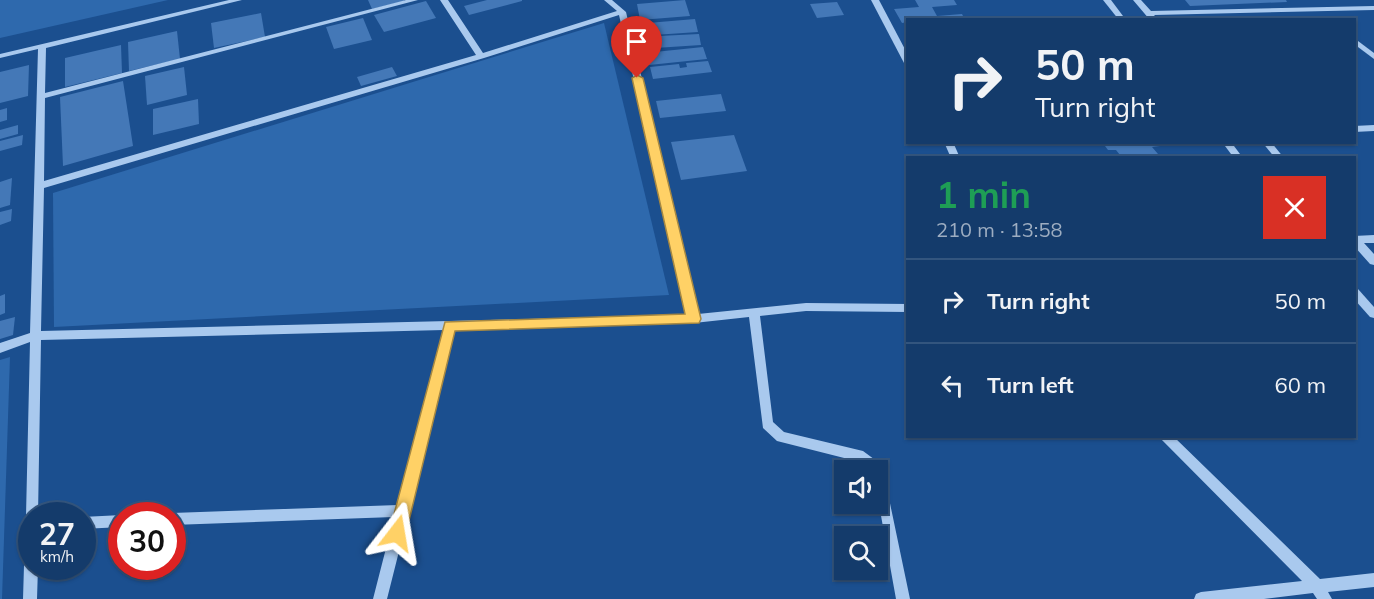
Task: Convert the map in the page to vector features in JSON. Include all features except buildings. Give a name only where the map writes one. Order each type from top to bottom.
[{"type":"street","points":[[0,56],[238,0]]},
{"type":"street","points":[[41,97],[414,0]]},
{"type":"street","points":[[444,0],[481,56]]},
{"type":"street","points":[[608,0],[622,12],[694,319]]},
{"type":"street","points":[[875,0],[906,59]]},
{"type":"street","points":[[1107,0],[1121,18]]},
{"type":"street","points":[[1137,0],[1152,16],[1374,8]]},
{"type":"street","points":[[1320,10],[1329,18]]},
{"type":"street","points":[[39,186],[481,56],[622,12]]},
{"type":"street","points":[[1356,42],[1374,57]]},
{"type":"street","points":[[32,502],[42,46]]},
{"type":"street","points":[[1356,129],[1374,128]]},
{"type":"street","points":[[1228,144],[1237,156]]},
{"type":"street","points":[[1268,144],[1278,156]]},
{"type":"street","points":[[1356,239],[1374,239]]},
{"type":"street","points":[[1356,240],[1374,261]]},
{"type":"street","points":[[1356,294],[1374,314]]},
{"type":"street","points":[[0,348],[36,336],[694,319],[806,307],[906,308]]},
{"type":"street","points":[[754,313],[767,424],[781,436],[863,457],[878,469],[903,599]]},
{"type":"street","points":[[380,599],[450,326]]},
{"type":"street","points":[[1166,438],[1316,585],[1324,599]]},
{"type":"street","points":[[186,519],[403,511]]},
{"type":"street","points":[[30,599],[31,580]]},
{"type":"street","points":[[1201,599],[1374,580]]},
{"type":"shaded area","points":[[0,0],[168,0],[0,38]]},
{"type":"shaded area","points":[[604,23],[669,295],[54,327],[53,193]]},
{"type":"shaded area","points":[[10,357],[2,599],[0,599],[0,360]]},
{"type":"route","points":[[397,533],[450,326],[694,319],[637,78]]}]
